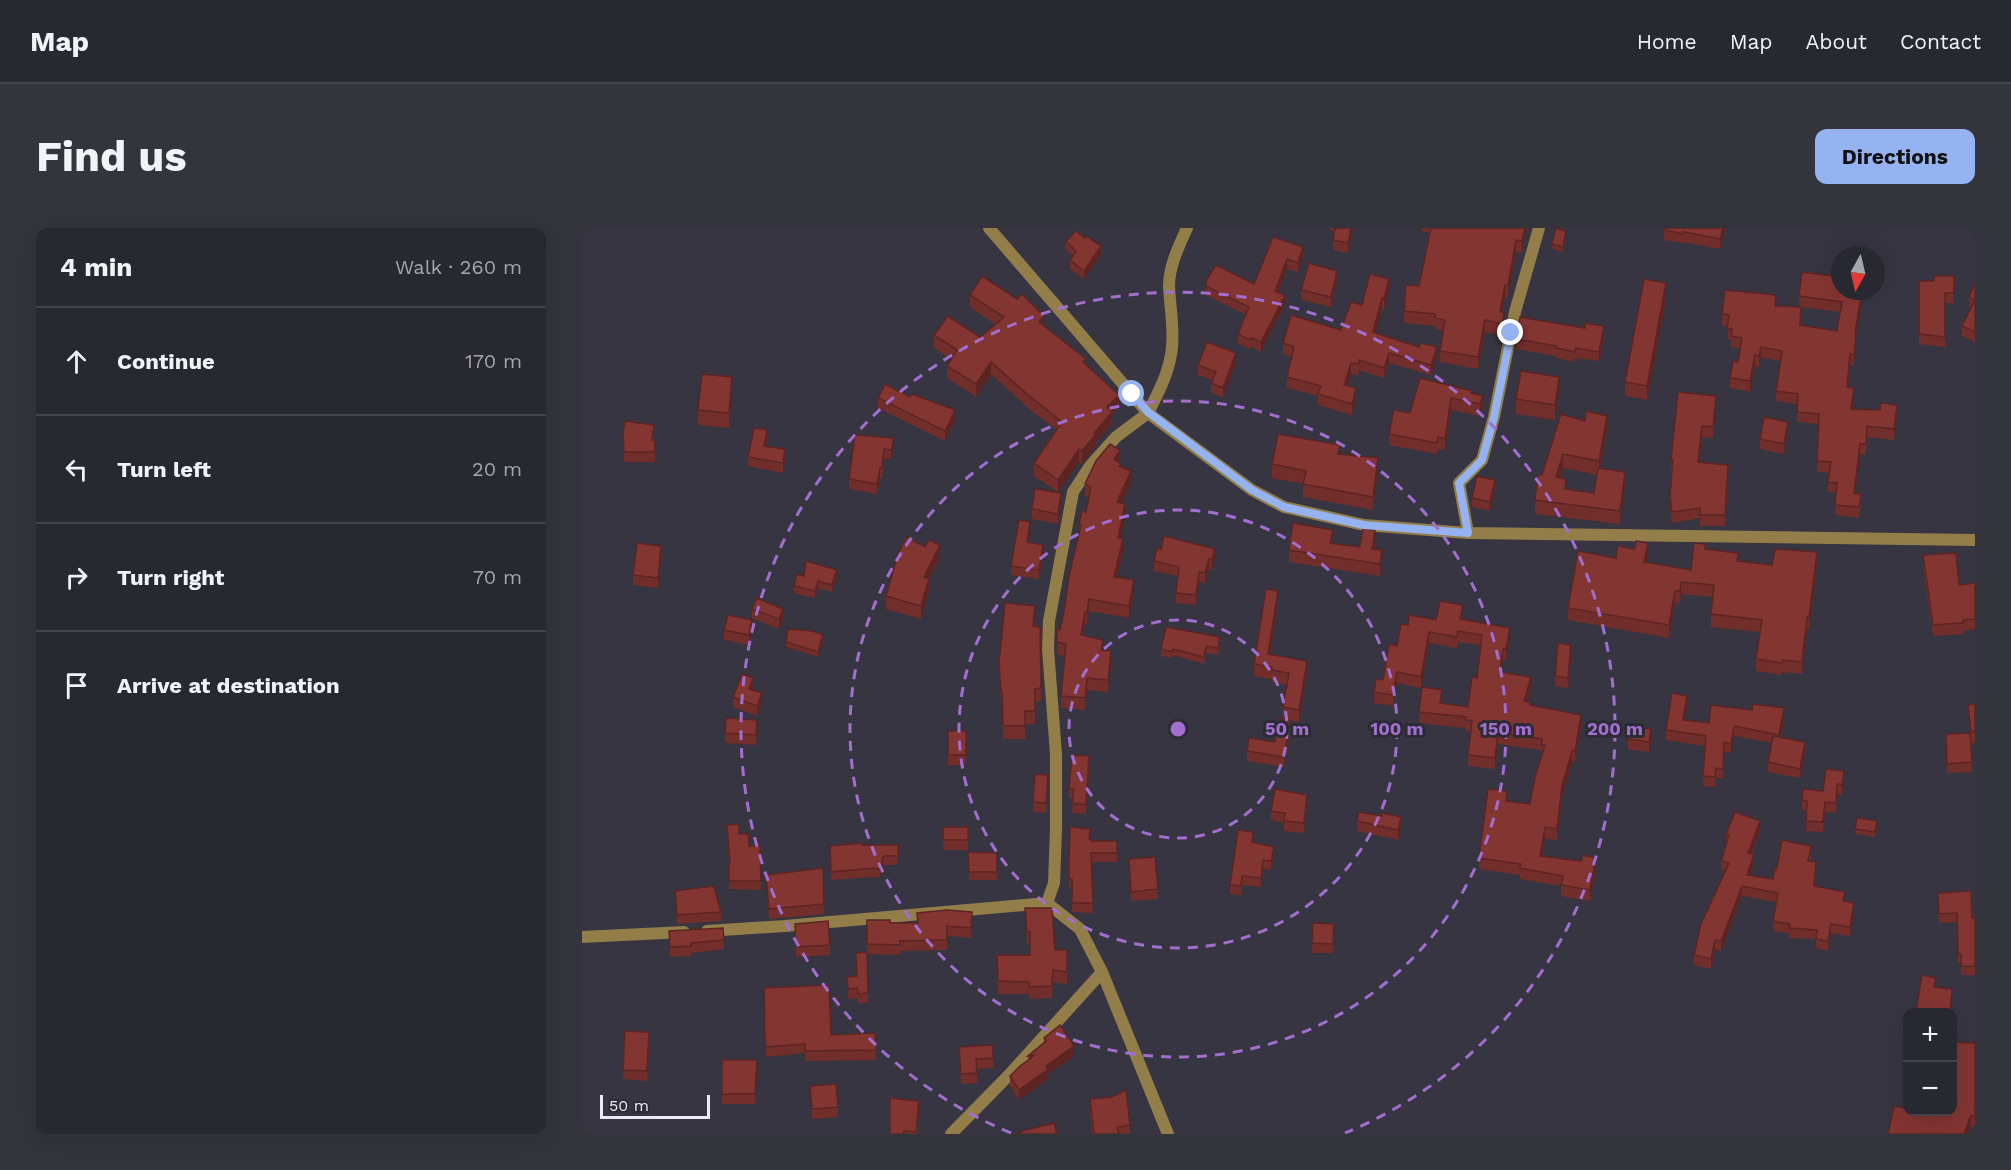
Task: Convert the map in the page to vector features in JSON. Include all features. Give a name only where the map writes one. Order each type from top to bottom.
[{"type":"street","points":[[988,228],[1148,412],[1252,490],[1284,507],[1364,525],[1468,533],[1975,540]]},
{"type":"street","points":[[1047,903],[1054,883],[1056,829],[1056,754],[1048,649],[1049,621],[1073,492],[1090,466],[1116,437],[1148,412],[1166,376],[1172,348],[1173,318],[1169,285],[1174,260],[1187,228]]},
{"type":"street","points":[[1468,533],[1459,483],[1482,460],[1494,417],[1515,312],[1539,228]]},
{"type":"street","points":[[582,937],[785,926],[1047,903],[1080,929],[1102,972],[1168,1134]]},
{"type":"street","points":[[951,1134],[1008,1076],[1102,972]]},
{"type":"building","points":[[1335,228],[1351,228],[1348,243],[1333,240]]},
{"type":"building","points":[[1431,228],[1525,228],[1522,241],[1516,240],[1508,285],[1505,285],[1500,312],[1504,313],[1502,324],[1485,320],[1478,357],[1440,351],[1445,320],[1435,318],[1435,314],[1404,311],[1406,285],[1419,286]]},
{"type":"building","points":[[1556,228],[1566,231],[1563,247],[1552,244]]},
{"type":"building","points":[[1664,228],[1723,228],[1720,239],[1684,232],[1684,234],[1664,230]]},
{"type":"building","points":[[1076,231],[1101,246],[1084,271],[1070,260],[1076,251],[1066,241]]},
{"type":"building","points":[[1273,237],[1303,247],[1298,263],[1287,259],[1275,291],[1285,295],[1261,342],[1238,334],[1249,307],[1206,286],[1206,281],[1216,265],[1254,284]]},
{"type":"building","points":[[1309,263],[1337,271],[1331,297],[1301,290]]},
{"type":"building","points":[[1802,272],[1831,276],[1831,300],[1860,300],[1854,355],[1850,354],[1847,387],[1854,388],[1851,409],[1880,410],[1881,403],[1897,405],[1894,429],[1867,426],[1866,444],[1860,444],[1854,493],[1861,494],[1859,507],[1835,505],[1837,483],[1828,482],[1831,462],[1817,461],[1819,414],[1797,412],[1798,394],[1776,391],[1782,351],[1761,347],[1759,356],[1755,355],[1750,381],[1730,378],[1733,361],[1738,362],[1742,338],[1731,336],[1732,329],[1727,329],[1729,315],[1722,314],[1725,290],[1776,295],[1775,306],[1801,307],[1800,325],[1837,331],[1842,302],[1799,296]]},
{"type":"building","points":[[1370,274],[1389,279],[1373,332],[1419,347],[1421,343],[1437,347],[1431,365],[1389,353],[1384,368],[1359,360],[1359,364],[1351,363],[1344,385],[1356,388],[1352,404],[1318,394],[1321,386],[1287,377],[1294,347],[1283,343],[1291,315],[1341,330],[1351,302],[1362,305]]},
{"type":"building","points":[[982,276],[1017,299],[1022,294],[1044,316],[1039,322],[1086,359],[1083,362],[1119,395],[1107,407],[1112,412],[1082,451],[1079,449],[1058,480],[1034,463],[1062,422],[991,362],[976,384],[947,366],[957,350],[934,335],[948,316],[980,337],[1004,317],[970,295]]},
{"type":"building","points":[[1934,276],[1954,276],[1954,293],[1945,293],[1945,337],[1919,334],[1919,281],[1934,281]]},
{"type":"building","points":[[1644,279],[1666,283],[1647,386],[1625,382]]},
{"type":"building","points":[[1975,283],[1975,300],[1969,297]]},
{"type":"building","points":[[1975,300],[1975,332],[1962,326]]},
{"type":"building","points":[[1520,317],[1585,328],[1585,323],[1604,326],[1599,352],[1576,348],[1575,352],[1556,348],[1557,346],[1516,339]]},
{"type":"building","points":[[1207,342],[1236,353],[1223,388],[1211,383],[1216,372],[1198,365]]},
{"type":"building","points":[[1521,371],[1559,377],[1555,405],[1516,399]]},
{"type":"building","points":[[702,374],[732,377],[729,413],[698,410]]},
{"type":"building","points":[[1420,378],[1483,396],[1480,404],[1451,398],[1445,439],[1438,437],[1437,443],[1389,434],[1394,410],[1410,413]]},
{"type":"building","points":[[885,384],[910,397],[912,394],[955,410],[945,431],[878,398]]},
{"type":"building","points":[[1678,392],[1716,396],[1713,427],[1702,426],[1698,462],[1728,465],[1725,515],[1700,515],[1700,508],[1672,512],[1670,496],[1673,460],[1671,460]]},
{"type":"building","points":[[1586,411],[1607,416],[1599,461],[1563,454],[1556,477],[1566,479],[1565,489],[1594,493],[1598,468],[1625,472],[1620,511],[1535,500],[1538,475],[1542,475],[1561,414],[1585,421]]},
{"type":"building","points":[[1764,417],[1788,422],[1784,444],[1760,439]]},
{"type":"building","points":[[625,421],[654,425],[652,440],[655,440],[655,452],[624,452]]},
{"type":"building","points":[[754,428],[767,430],[764,446],[785,449],[783,463],[748,457]]},
{"type":"building","points":[[1278,434],[1340,445],[1338,454],[1378,458],[1373,497],[1303,484],[1306,471],[1272,464]]},
{"type":"building","points":[[855,435],[894,438],[891,450],[884,449],[877,484],[849,479]]},
{"type":"building","points":[[1110,444],[1120,450],[1114,459],[1121,464],[1119,466],[1131,471],[1117,502],[1125,504],[1118,538],[1123,539],[1114,577],[1134,580],[1129,606],[1089,599],[1081,635],[1103,640],[1101,650],[1111,651],[1108,680],[1087,678],[1085,698],[1061,696],[1066,644],[1057,642],[1057,630],[1060,630],[1064,612],[1082,511],[1086,512],[1091,487],[1085,484],[1096,461]]},
{"type":"building","points":[[1477,476],[1495,480],[1490,502],[1472,498]]},
{"type":"building","points":[[1035,489],[1061,493],[1058,514],[1032,509]]},
{"type":"building","points":[[1019,520],[1030,522],[1027,542],[1043,545],[1039,570],[1011,566]]},
{"type":"building","points":[[1293,523],[1333,530],[1330,543],[1360,547],[1363,528],[1375,530],[1372,549],[1382,550],[1380,564],[1289,550]]},
{"type":"building","points":[[1164,536],[1215,549],[1205,573],[1199,572],[1196,595],[1176,593],[1179,567],[1154,561],[1157,548],[1161,549]]},
{"type":"building","points":[[907,537],[925,547],[929,540],[940,545],[924,577],[929,579],[921,606],[886,596],[898,554]]},
{"type":"building","points":[[1636,541],[1648,543],[1644,562],[1691,570],[1694,543],[1705,544],[1705,549],[1738,553],[1737,561],[1772,565],[1775,549],[1817,552],[1802,662],[1783,660],[1782,663],[1756,659],[1762,620],[1711,614],[1714,585],[1681,582],[1680,591],[1675,591],[1669,625],[1568,608],[1578,551],[1616,558],[1618,546],[1635,549]]},
{"type":"building","points":[[637,543],[661,546],[658,578],[633,575]]},
{"type":"building","points":[[1956,553],[1959,585],[1975,583],[1975,619],[1963,620],[1963,623],[1933,625],[1923,555]]},
{"type":"building","points":[[806,561],[837,570],[832,585],[818,581],[815,591],[794,586],[797,574],[804,576]]},
{"type":"building","points":[[1266,589],[1278,591],[1268,654],[1307,661],[1299,710],[1283,707],[1289,673],[1254,664]]},
{"type":"building","points":[[757,598],[783,609],[779,619],[752,609]]},
{"type":"building","points":[[1440,601],[1463,605],[1460,619],[1510,628],[1506,649],[1503,649],[1500,672],[1531,677],[1524,701],[1530,702],[1530,705],[1581,715],[1575,751],[1572,751],[1562,786],[1557,829],[1545,827],[1540,856],[1581,861],[1583,855],[1596,858],[1590,890],[1561,885],[1563,876],[1520,868],[1521,864],[1479,858],[1488,789],[1507,791],[1506,801],[1530,804],[1535,777],[1545,745],[1541,745],[1542,739],[1498,733],[1495,758],[1468,755],[1472,721],[1465,720],[1466,717],[1419,712],[1422,687],[1442,690],[1440,703],[1468,707],[1472,677],[1477,678],[1482,635],[1458,631],[1457,637],[1429,632],[1421,677],[1397,672],[1393,695],[1374,692],[1376,679],[1383,680],[1389,644],[1397,646],[1401,624],[1408,625],[1409,615],[1436,620]]},
{"type":"building","points":[[1005,603],[1035,606],[1033,626],[1040,627],[1041,688],[1035,689],[1035,711],[1025,711],[1025,726],[1003,726],[999,663]]},
{"type":"building","points":[[728,615],[752,620],[749,635],[724,630]]},
{"type":"building","points":[[1166,627],[1220,637],[1218,648],[1206,646],[1204,657],[1173,649],[1173,652],[1161,649]]},
{"type":"building","points":[[788,629],[813,631],[823,635],[818,652],[786,642]]},
{"type":"building","points":[[1558,643],[1571,645],[1568,678],[1555,676]]},
{"type":"building","points":[[742,674],[753,678],[749,689],[762,693],[757,706],[733,697]]},
{"type":"building","points":[[1672,693],[1687,696],[1683,720],[1709,723],[1711,705],[1752,710],[1753,704],[1784,708],[1779,735],[1734,726],[1731,744],[1724,742],[1723,769],[1716,768],[1715,777],[1703,776],[1706,736],[1666,730]]},
{"type":"building","points":[[1975,704],[1975,731],[1971,732],[1968,705]]},
{"type":"building","points":[[726,718],[757,720],[756,735],[725,733]]},
{"type":"building","points":[[1278,719],[1290,721],[1284,757],[1247,751],[1249,738],[1275,742]]},
{"type":"building","points":[[1630,726],[1651,729],[1649,742],[1628,739]]},
{"type":"building","points":[[948,731],[966,731],[966,755],[948,755]]},
{"type":"building","points":[[1970,733],[1972,762],[1947,764],[1946,734]]},
{"type":"building","points":[[1773,736],[1805,742],[1800,769],[1768,762]]},
{"type":"building","points":[[1072,755],[1089,756],[1086,805],[1072,803],[1074,789],[1069,789]]},
{"type":"building","points":[[1826,769],[1844,771],[1842,785],[1837,784],[1836,803],[1825,802],[1823,822],[1806,821],[1807,801],[1802,800],[1803,789],[1823,791]]},
{"type":"building","points":[[1035,774],[1048,775],[1046,803],[1033,802]]},
{"type":"building","points":[[1275,789],[1307,795],[1304,823],[1284,821],[1285,813],[1271,811]]},
{"type":"building","points":[[1359,812],[1401,817],[1398,830],[1357,821]]},
{"type":"building","points":[[1735,812],[1760,821],[1748,853],[1754,854],[1747,875],[1773,879],[1782,840],[1811,846],[1808,861],[1816,862],[1814,886],[1845,892],[1843,901],[1854,903],[1850,927],[1831,924],[1828,941],[1816,939],[1817,930],[1789,928],[1790,924],[1773,921],[1778,893],[1742,886],[1721,941],[1715,940],[1711,959],[1694,955],[1701,924],[1729,863],[1721,861],[1729,835],[1726,834]]},
{"type":"building","points":[[1857,818],[1877,821],[1875,832],[1855,829]]},
{"type":"building","points":[[739,824],[739,834],[748,834],[749,846],[760,846],[761,881],[729,881],[727,825]]},
{"type":"building","points":[[943,827],[968,827],[968,840],[943,840]]},
{"type":"building","points":[[1070,827],[1090,829],[1089,839],[1093,841],[1117,841],[1117,853],[1091,853],[1093,903],[1072,903],[1072,879],[1069,879]]},
{"type":"building","points":[[1238,830],[1253,832],[1252,842],[1274,847],[1271,861],[1263,860],[1261,878],[1242,876],[1241,886],[1230,885]]},
{"type":"building","points":[[862,843],[862,845],[898,845],[898,856],[883,856],[880,869],[831,872],[830,846]]},
{"type":"building","points":[[968,852],[997,853],[997,872],[969,872]]},
{"type":"building","points":[[1155,857],[1158,889],[1131,892],[1129,859]]},
{"type":"building","points":[[823,868],[824,904],[769,909],[766,875]]},
{"type":"building","points":[[714,886],[721,912],[677,915],[675,891]]},
{"type":"building","points":[[1971,891],[1972,918],[1975,918],[1975,966],[1961,966],[1961,954],[1958,953],[1957,913],[1939,914],[1938,893]]},
{"type":"building","points":[[1025,908],[1052,908],[1055,950],[1067,950],[1067,972],[1053,970],[1052,986],[1029,987],[1029,982],[998,981],[997,955],[1030,955],[1030,932],[1027,932]]},
{"type":"building","points":[[947,910],[972,912],[971,928],[947,926],[947,940],[900,941],[900,945],[867,944],[867,920],[918,923],[917,913]]},
{"type":"building","points":[[828,921],[830,945],[796,947],[795,924]]},
{"type":"building","points":[[1313,923],[1334,924],[1333,944],[1312,943]]},
{"type":"building","points":[[723,928],[724,940],[670,947],[669,931]]},
{"type":"building","points":[[867,952],[868,993],[858,994],[857,988],[848,989],[847,977],[857,976],[856,953]]},
{"type":"building","points":[[1922,975],[1936,978],[1934,987],[1952,989],[1950,1008],[1917,1008]]},
{"type":"building","points":[[829,985],[831,1035],[875,1033],[876,1050],[805,1051],[805,1044],[766,1047],[764,988]]},
{"type":"building","points":[[1060,1025],[1074,1046],[1046,1066],[1048,1069],[1019,1090],[1010,1076],[1035,1055],[1028,1056]]},
{"type":"building","points":[[625,1031],[649,1032],[647,1071],[623,1070]]},
{"type":"building","points":[[1957,1042],[1975,1043],[1975,1117],[1971,1115],[1964,1134],[1888,1134],[1894,1106],[1903,1108],[1903,1116],[1957,1116]]},
{"type":"building","points":[[993,1045],[993,1058],[976,1059],[977,1073],[961,1074],[959,1047]]},
{"type":"building","points":[[722,1060],[757,1060],[755,1094],[722,1094]]},
{"type":"building","points":[[836,1084],[838,1107],[812,1109],[810,1086]]},
{"type":"building","points":[[1126,1090],[1130,1125],[1117,1127],[1119,1134],[1094,1134],[1090,1099],[1112,1097]]},
{"type":"building","points":[[890,1098],[919,1101],[916,1132],[904,1131],[904,1134],[890,1134]]},
{"type":"building","points":[[1054,1123],[1057,1134],[1016,1134],[1025,1130]]},
{"type":"route","points":[[1132,394],[1148,412],[1252,490],[1284,507],[1364,525],[1468,533],[1459,483],[1482,460],[1494,417],[1511,333]]}]
